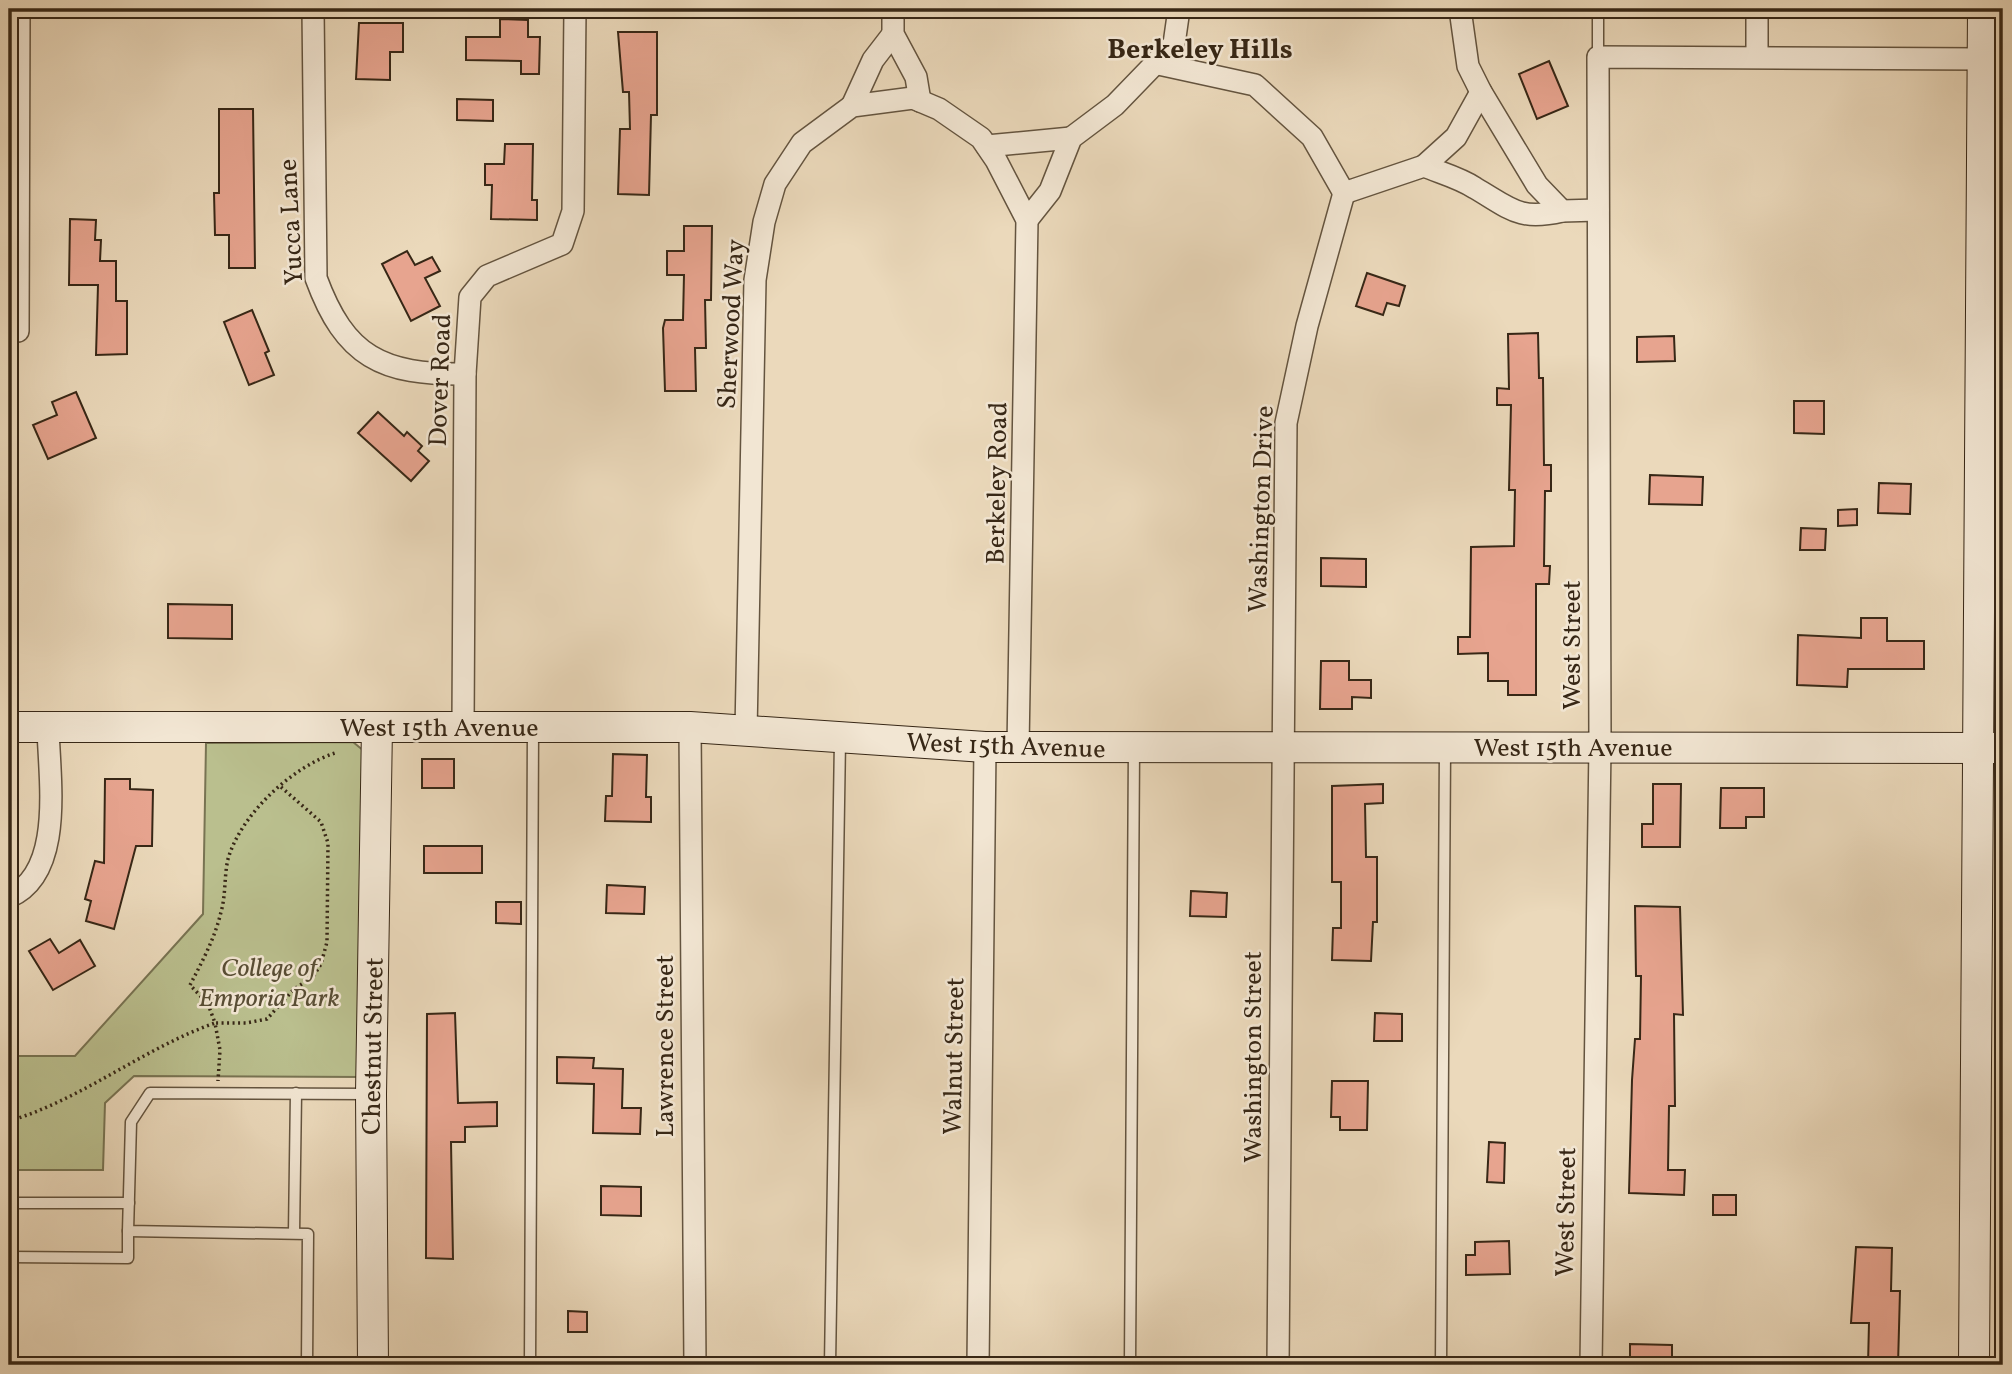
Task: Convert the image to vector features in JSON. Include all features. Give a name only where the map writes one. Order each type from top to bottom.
[{"type":"street","points":[[18,331],[19,9]]},
{"type":"street","name":"Yucca Lane","points":[[313,9],[316,278],[327,309],[352,345],[383,365],[424,373],[465,374]]},
{"type":"street","name":"Dover Road","points":[[463,727],[465,374],[470,297],[487,276],[562,244],[573,211],[575,9]]},
{"type":"street","points":[[893,9],[893,34],[916,77],[920,101]]},
{"type":"street","points":[[987,146],[1071,138],[1115,105],[1174,44],[1179,9]]},
{"type":"street","points":[[1460,9],[1468,66],[1481,92],[1537,185],[1562,211]]},
{"type":"street","points":[[1757,9],[1757,57]]},
{"type":"street","points":[[1974,1365],[1991,748],[1991,472],[1983,9]]},
{"type":"street","points":[[852,106],[873,60],[893,34]]},
{"type":"street","points":[[1598,57],[1982,59]]},
{"type":"street","name":"West Street","points":[[1591,1365],[1600,746],[1598,57]]},
{"type":"street","points":[[1154,63],[1255,85],[1312,137],[1344,193],[1384,182],[1424,166],[1456,137],[1481,92]]},
{"type":"street","name":"Sherwood Way","points":[[746,731],[755,280],[764,222],[775,184],[802,143],[852,106],[893,99],[920,101],[939,109],[981,138],[1027,220]]},
{"type":"street","points":[[1027,220],[1050,191],[1071,138]]},
{"type":"street","points":[[1424,166],[1474,187],[1514,212],[1536,217],[1562,211],[1598,210]]},
{"type":"street","name":"Washington Drive","points":[[1282,749],[1286,423],[1307,326],[1344,193]]},
{"type":"street","name":"Berkeley Road","points":[[1017,747],[1027,220]]},
{"type":"street","name":"West 15th Avenue","points":[[9,727],[690,727],[985,747],[1991,748]]},
{"type":"street","points":[[9,897],[25,890],[43,863],[49,830],[48,727]]},
{"type":"street","name":"Chestnut Street","points":[[373,1365],[371,1094],[377,727]]},
{"type":"street","name":"Lawrence Street","points":[[690,727],[695,1365]]},
{"type":"street","name":"Walnut Street","points":[[978,1365],[985,747]]},
{"type":"street","name":"Washington Street","points":[[1278,1365],[1282,749]]},
{"type":"lane","name":"West Street","points":[[1598,9],[1598,57]]},
{"type":"lane","points":[[530,1365],[533,727]]},
{"type":"lane","points":[[830,1365],[840,738]]},
{"type":"lane","points":[[1130,1365],[1135,748]]},
{"type":"lane","points":[[1441,1365],[1445,748]]},
{"type":"lane","points":[[9,1257],[128,1258],[131,1122],[150,1093],[371,1094]]},
{"type":"lane","points":[[294,1233],[296,1093]]},
{"type":"lane","points":[[9,1203],[129,1203]]},
{"type":"lane","points":[[128,1231],[309,1234],[307,1365]]},
{"type":"path","points":[[218,1093],[219,1049],[215,1023],[208,1004],[190,985],[208,951],[222,910],[228,860],[238,834],[289,779],[339,752]]},
{"type":"path","points":[[9,1121],[87,1085],[185,1034],[215,1023],[246,1023],[267,1019],[295,989],[313,977],[321,964],[327,942],[328,843],[321,821],[281,787]]},
{"type":"green space","name":"College of Emporia Park","points":[[353,742],[364,751],[363,1077],[134,1076],[105,1103],[103,1170],[9,1170],[9,1056],[75,1056],[203,914],[206,743]]},
{"type":"building","points":[[500,19],[528,20],[528,37],[540,37],[539,74],[521,74],[521,61],[466,60],[466,37],[500,37]]},
{"type":"building","points":[[359,23],[403,23],[403,52],[390,52],[390,80],[356,79]]},
{"type":"building","points":[[618,32],[657,32],[657,115],[651,115],[649,195],[618,194],[620,129],[630,129],[629,92],[623,92]]},
{"type":"building","points":[[1549,61],[1568,106],[1537,119],[1519,74]]},
{"type":"building","points":[[457,99],[493,100],[493,121],[457,120]]},
{"type":"building","points":[[219,109],[253,109],[255,268],[229,268],[229,235],[215,235],[214,193],[219,193]]},
{"type":"building","points":[[505,144],[533,144],[532,200],[537,200],[537,220],[491,219],[492,185],[485,185],[485,164],[504,164]]},
{"type":"building","points":[[70,219],[96,220],[95,240],[101,240],[100,261],[116,261],[116,301],[127,301],[127,354],[96,355],[98,285],[69,285]]},
{"type":"building","points":[[684,226],[712,226],[711,300],[705,300],[706,348],[695,348],[696,391],[665,391],[663,328],[665,320],[683,320],[684,275],[667,275],[667,251],[684,251]]},
{"type":"building","points":[[407,251],[415,265],[432,257],[440,271],[425,278],[440,306],[411,321],[382,264]]},
{"type":"building","points":[[1367,273],[1405,286],[1399,306],[1387,303],[1383,315],[1356,306]]},
{"type":"building","points":[[252,310],[269,351],[265,353],[274,375],[249,385],[224,322]]},
{"type":"building","points":[[1538,333],[1539,378],[1543,378],[1544,465],[1551,465],[1551,491],[1545,491],[1544,566],[1550,566],[1549,584],[1536,584],[1536,695],[1508,695],[1508,681],[1488,681],[1488,653],[1458,654],[1458,637],[1470,637],[1471,547],[1514,546],[1515,490],[1509,490],[1511,405],[1497,405],[1497,388],[1509,389],[1508,334]]},
{"type":"building","points":[[1674,336],[1675,361],[1637,362],[1637,337]]},
{"type":"building","points":[[76,392],[96,438],[48,459],[33,425],[57,415],[52,402]]},
{"type":"building","points":[[1794,401],[1824,401],[1824,434],[1794,433]]},
{"type":"building","points":[[378,412],[404,436],[407,432],[422,446],[418,451],[429,461],[411,481],[358,433]]},
{"type":"building","points":[[1650,475],[1703,477],[1702,505],[1649,504]]},
{"type":"building","points":[[1879,483],[1911,484],[1910,514],[1878,513]]},
{"type":"building","points":[[1857,509],[1857,525],[1838,526],[1838,510]]},
{"type":"building","points":[[1801,528],[1826,529],[1825,550],[1800,550]]},
{"type":"building","points":[[1321,558],[1366,559],[1366,587],[1321,586]]},
{"type":"building","points":[[168,604],[232,605],[232,639],[168,638]]},
{"type":"building","points":[[1861,618],[1887,618],[1887,641],[1924,641],[1924,669],[1848,669],[1847,687],[1797,685],[1798,635],[1861,638]]},
{"type":"building","points":[[1321,661],[1349,661],[1349,680],[1371,680],[1371,698],[1352,697],[1352,709],[1320,709]]},
{"type":"building","points":[[613,754],[647,755],[646,797],[651,797],[651,822],[605,821],[606,796],[612,796]]},
{"type":"building","points":[[422,759],[454,759],[454,788],[422,788]]},
{"type":"building","points":[[105,779],[130,779],[130,789],[153,790],[152,846],[136,846],[114,929],[86,921],[91,901],[85,899],[95,861],[104,863]]},
{"type":"building","points":[[1383,784],[1383,803],[1365,804],[1366,857],[1377,857],[1377,922],[1373,922],[1371,961],[1332,960],[1333,928],[1341,928],[1341,882],[1332,882],[1332,786]]},
{"type":"building","points":[[1653,784],[1681,784],[1680,847],[1642,847],[1642,824],[1653,824]]},
{"type":"building","points":[[1721,788],[1764,788],[1764,817],[1746,817],[1746,828],[1720,828]]},
{"type":"building","points":[[424,846],[482,846],[482,873],[424,873]]},
{"type":"building","points":[[607,885],[645,887],[644,914],[606,913]]},
{"type":"building","points":[[1191,891],[1227,893],[1226,917],[1190,916]]},
{"type":"building","points":[[496,902],[521,902],[521,924],[496,923]]},
{"type":"building","points":[[1635,906],[1680,907],[1683,1015],[1674,1014],[1675,1106],[1669,1106],[1668,1170],[1685,1170],[1684,1195],[1629,1193],[1632,1080],[1635,1039],[1640,1039],[1641,976],[1636,976]]},
{"type":"building","points":[[50,939],[59,953],[80,940],[95,966],[53,990],[29,951]]},
{"type":"building","points":[[455,1013],[458,1103],[497,1102],[497,1126],[465,1127],[465,1142],[451,1142],[453,1259],[426,1258],[427,1014]]},
{"type":"building","points":[[1375,1013],[1402,1014],[1402,1041],[1374,1041]]},
{"type":"building","points":[[557,1057],[594,1058],[593,1068],[623,1069],[622,1108],[641,1108],[640,1134],[593,1133],[594,1084],[557,1083]]},
{"type":"building","points":[[1332,1081],[1368,1081],[1367,1130],[1340,1130],[1340,1117],[1331,1117]]},
{"type":"building","points":[[1489,1142],[1505,1143],[1504,1183],[1487,1182]]},
{"type":"building","points":[[601,1186],[641,1187],[641,1216],[601,1215]]},
{"type":"building","points":[[1713,1195],[1736,1195],[1736,1215],[1713,1215]]},
{"type":"building","points":[[1509,1241],[1510,1274],[1466,1275],[1466,1255],[1475,1255],[1475,1242]]},
{"type":"building","points":[[1856,1247],[1892,1248],[1891,1291],[1900,1291],[1898,1365],[1868,1365],[1869,1323],[1851,1323]]},
{"type":"building","points":[[568,1311],[587,1312],[587,1332],[568,1332]]},
{"type":"building","points":[[1630,1344],[1672,1345],[1672,1365],[1630,1365]]},
{"type":"district","name":"Berkeley Hills","points":[[1200,48]]}]
